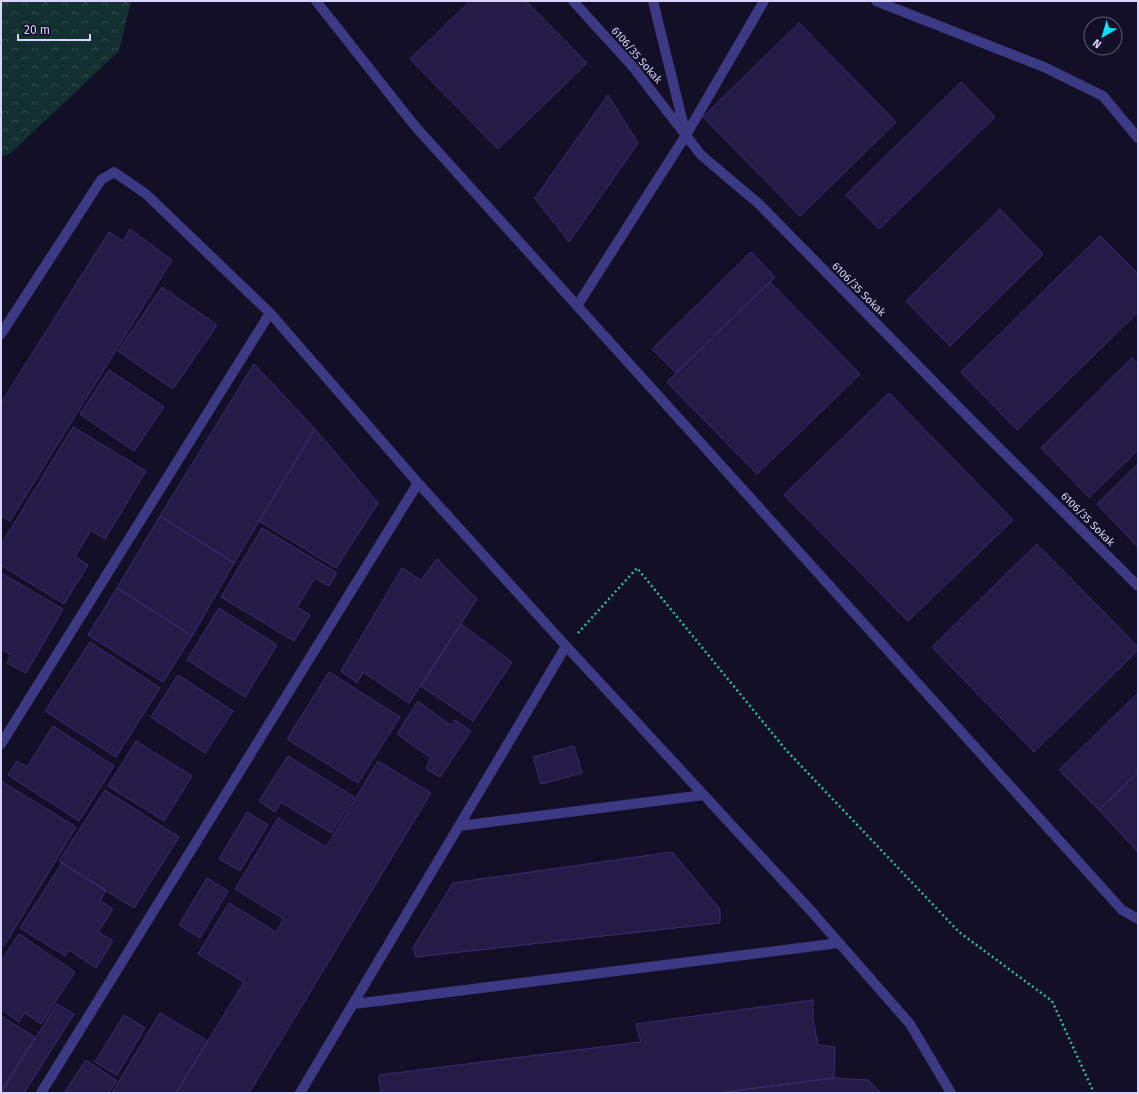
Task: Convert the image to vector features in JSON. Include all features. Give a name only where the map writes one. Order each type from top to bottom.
[{"type":"street","points":[[316,1],[414,125],[1122,910],[1138,919]]},
{"type":"street","name":"6106/35 Sokak","points":[[573,1],[633,67],[701,155],[759,204],[984,433],[1138,586]]},
{"type":"street","points":[[653,1],[686,135]]},
{"type":"street","points":[[578,306],[686,135],[764,1]]},
{"type":"street","points":[[876,1],[1044,67],[1103,96],[1138,138]]},
{"type":"street","points":[[1,334],[100,180],[114,172],[146,194],[270,313],[418,483],[566,646],[812,912],[910,1024],[951,1093]]},
{"type":"street","points":[[1,744],[270,313]]},
{"type":"street","points":[[41,1093],[418,483]]},
{"type":"street","points":[[300,1093],[566,646]]},
{"type":"street","points":[[459,826],[704,796]]},
{"type":"street","points":[[354,1004],[839,943]]},
{"type":"path","points":[[566,646],[637,568],[786,750],[959,932],[1052,1000],[1094,1093]]},
{"type":"green space","points":[[1,1],[131,1],[119,51],[12,152],[1,157]]},
{"type":"building","points":[[470,1],[526,1],[587,63],[498,149],[410,59]]},
{"type":"building","points":[[799,23],[896,122],[800,216],[703,117]]},
{"type":"building","points":[[961,82],[995,117],[879,229],[846,195]]},
{"type":"building","points":[[608,95],[638,143],[569,242],[535,198]]},
{"type":"building","points":[[1000,209],[1043,254],[950,346],[906,301]]},
{"type":"building","points":[[130,229],[172,260],[10,521],[1,516],[1,403],[109,232],[123,241]]},
{"type":"building","points":[[1100,236],[1138,274],[1138,312],[1017,430],[961,372]]},
{"type":"building","points":[[751,252],[775,277],[676,373],[652,349]]},
{"type":"building","points":[[770,282],[860,374],[757,474],[667,382]]},
{"type":"building","points":[[162,287],[217,325],[173,389],[118,351]]},
{"type":"building","points":[[1132,358],[1138,364],[1138,450],[1089,497],[1041,448]]},
{"type":"building","points":[[254,364],[315,429],[234,563],[160,516]]},
{"type":"building","points":[[109,370],[164,407],[134,451],[80,414]]},
{"type":"building","points":[[889,393],[1013,520],[908,621],[784,495]]},
{"type":"building","points":[[73,427],[146,471],[105,539],[91,530],[75,557],[88,565],[64,604],[1,565],[1,545]]},
{"type":"building","points":[[315,429],[378,503],[336,568],[259,521]]},
{"type":"building","points":[[1138,464],[1138,547],[1097,504]]},
{"type":"building","points":[[160,516],[234,563],[192,636],[117,588]]},
{"type":"building","points":[[262,528],[337,573],[329,586],[315,578],[297,607],[310,615],[294,641],[221,597]]},
{"type":"building","points":[[1037,544],[1138,647],[1138,650],[1034,752],[932,647]]},
{"type":"building","points":[[437,559],[477,599],[409,703],[363,672],[357,683],[341,671],[402,568],[421,580]]},
{"type":"building","points":[[1,573],[63,609],[26,673],[7,663],[11,655],[1,649]]},
{"type":"building","points":[[117,588],[192,636],[163,682],[88,635]]},
{"type":"building","points":[[219,608],[277,645],[245,697],[187,660]]},
{"type":"building","points":[[461,624],[512,662],[473,721],[421,686]]},
{"type":"building","points":[[90,642],[160,688],[116,757],[45,711]]},
{"type":"building","points":[[329,672],[400,717],[358,783],[287,739]]},
{"type":"building","points":[[178,675],[233,711],[205,753],[151,717]]},
{"type":"building","points":[[1138,693],[1138,772],[1099,810],[1059,770]]},
{"type":"building","points":[[418,701],[450,725],[455,720],[471,731],[440,777],[426,769],[431,758],[397,734]]},
{"type":"building","points":[[53,726],[114,766],[79,821],[8,775],[17,761],[27,767]]},
{"type":"building","points":[[136,741],[192,776],[164,821],[108,786]]},
{"type":"building","points":[[574,746],[582,773],[541,784],[533,757]]},
{"type":"building","points":[[288,756],[354,797],[331,833],[281,802],[275,812],[259,801]]},
{"type":"building","points":[[378,761],[431,793],[249,1093],[176,1093],[244,982],[198,954],[229,903],[276,932],[284,919],[235,889],[278,818],[326,847]]},
{"type":"building","points":[[1138,772],[1138,852],[1099,810]]},
{"type":"building","points":[[1,781],[76,827],[4,946],[1,944]]},
{"type":"building","points":[[105,790],[179,837],[134,908],[59,861]]},
{"type":"building","points":[[247,812],[268,825],[240,871],[219,859]]},
{"type":"building","points":[[672,852],[720,909],[720,923],[416,957],[413,948],[453,883]]},
{"type":"building","points":[[62,863],[106,891],[100,901],[113,909],[98,932],[113,941],[96,968],[69,950],[65,956],[20,928]]},
{"type":"building","points":[[207,878],[228,891],[200,938],[179,925]]},
{"type":"building","points":[[19,934],[75,972],[41,1024],[25,1013],[19,1022],[1,1009],[1,961]]},
{"type":"building","points":[[813,1000],[813,1020],[818,1045],[835,1047],[834,1078],[718,1093],[381,1093],[379,1075],[641,1042],[636,1024]]},
{"type":"building","points":[[57,1004],[74,1014],[24,1093],[1,1093]]},
{"type":"building","points":[[160,1013],[208,1041],[176,1093],[112,1093]]},
{"type":"building","points":[[124,1015],[145,1028],[117,1075],[95,1062]]},
{"type":"building","points":[[1,1016],[35,1037],[1,1091]]},
{"type":"building","points":[[86,1060],[117,1081],[108,1093],[64,1093]]},
{"type":"building","points":[[834,1078],[868,1080],[881,1093],[718,1093]]}]
